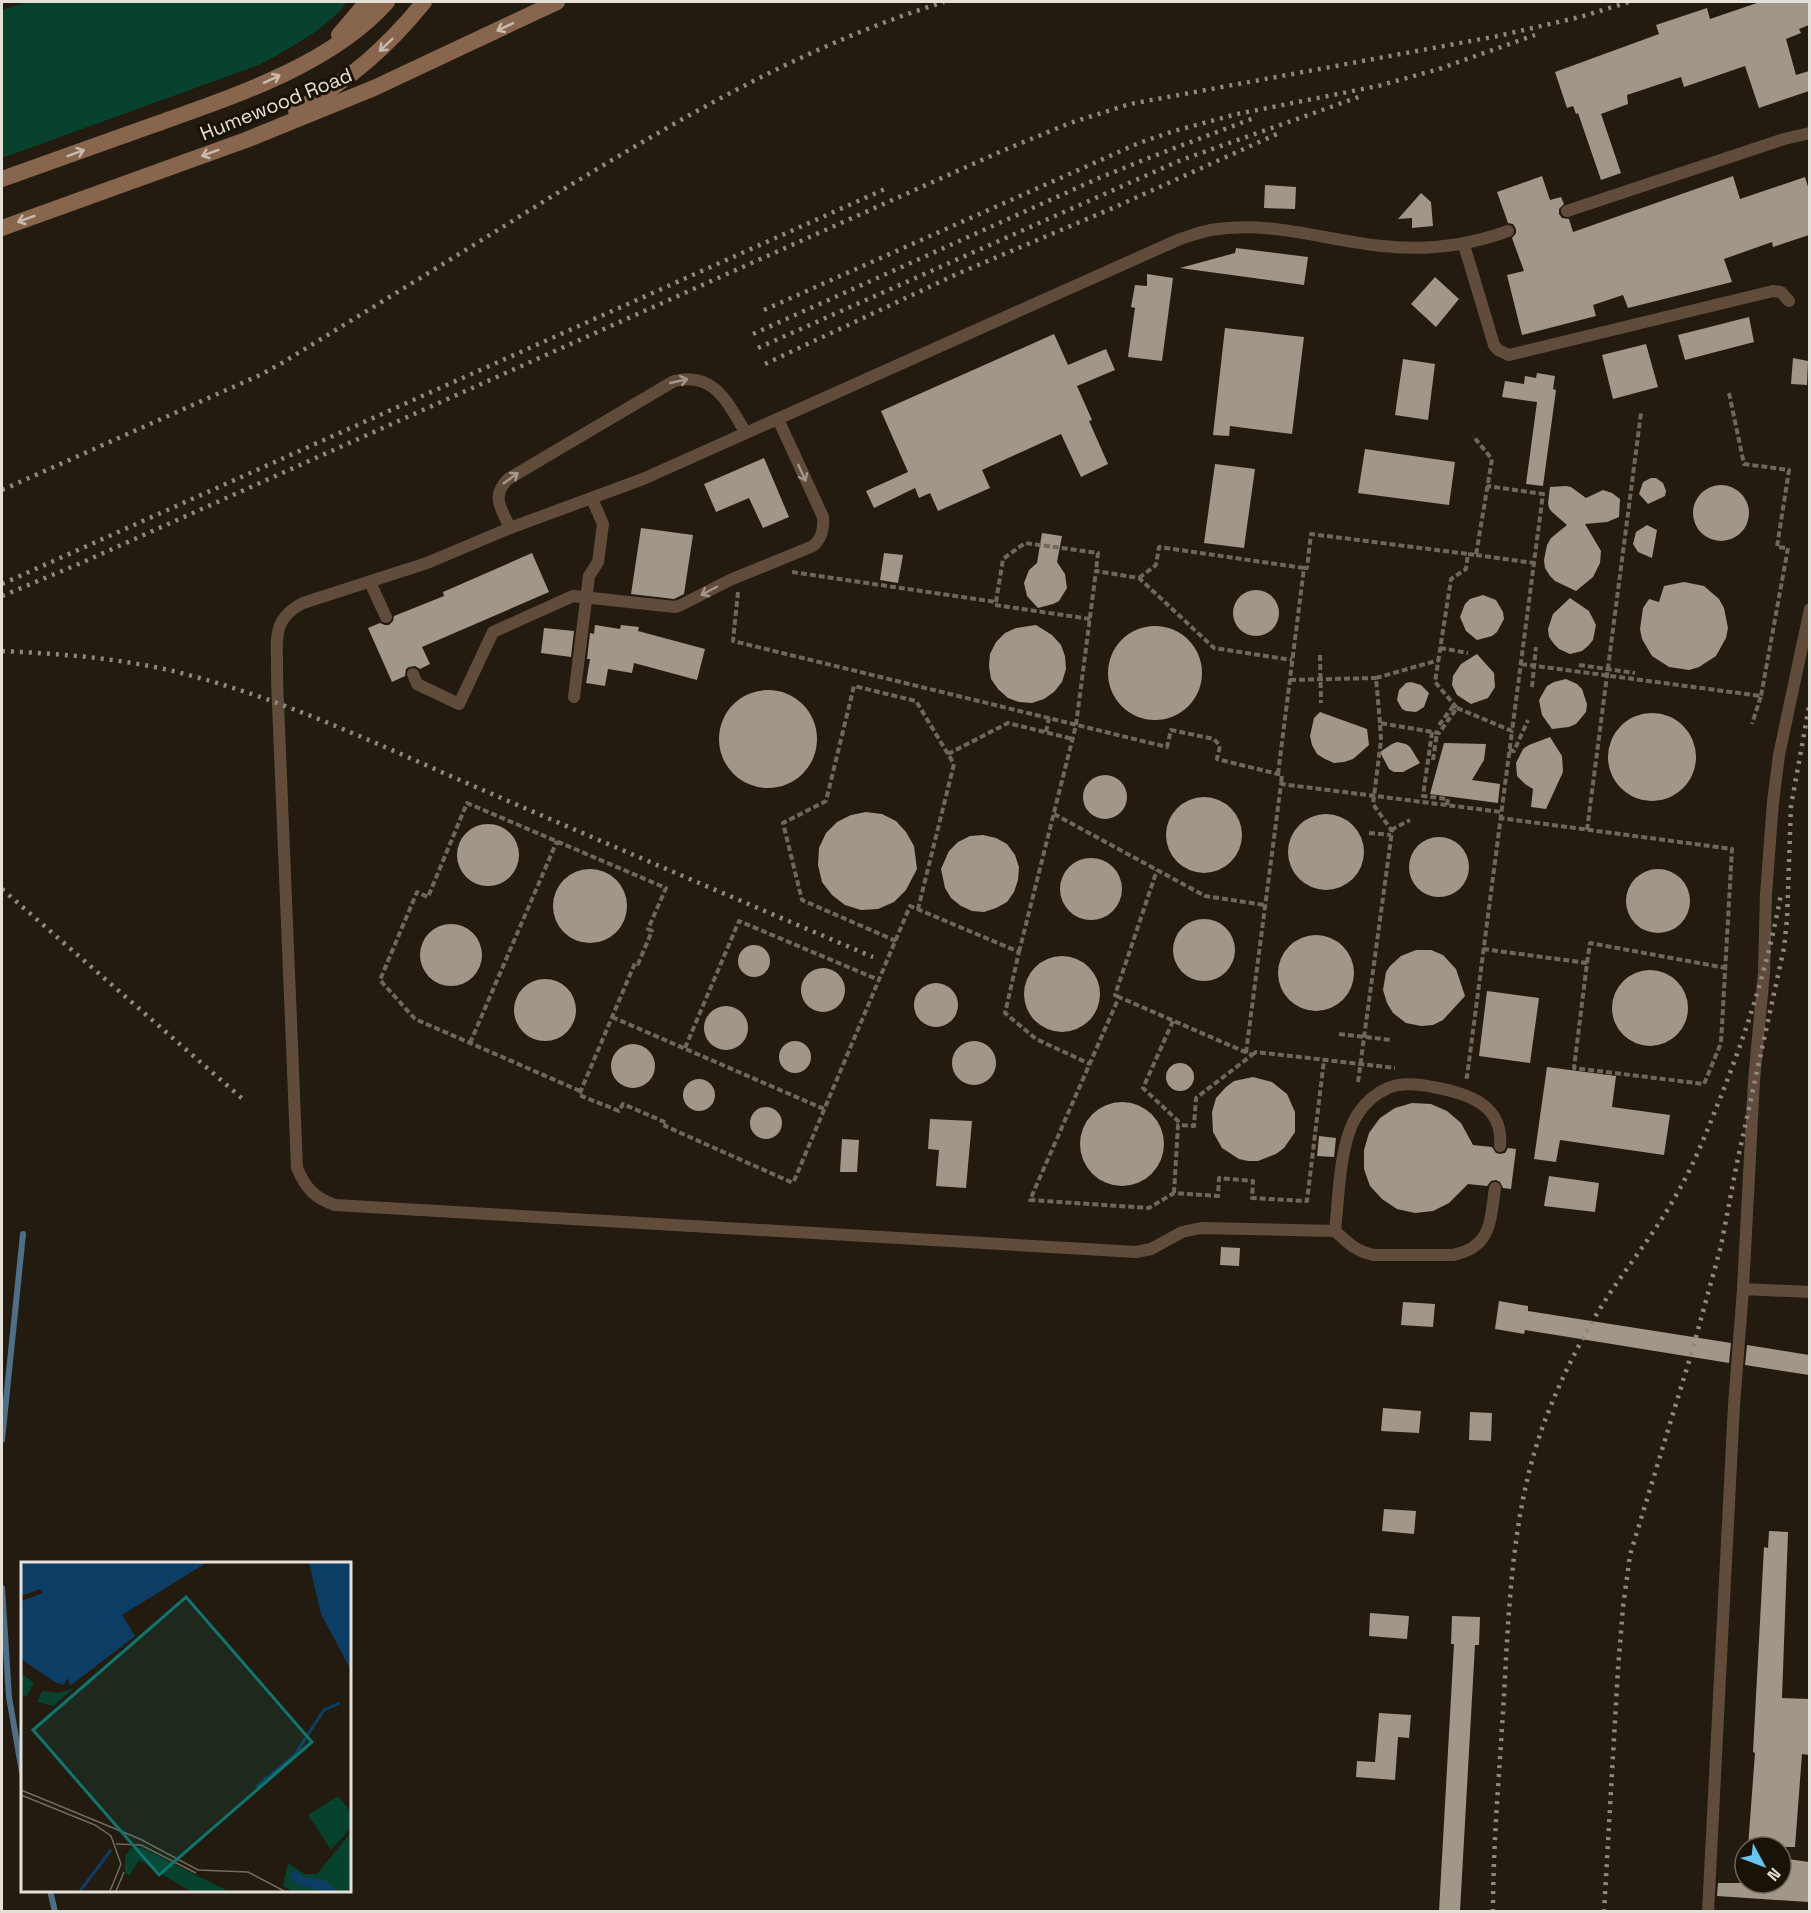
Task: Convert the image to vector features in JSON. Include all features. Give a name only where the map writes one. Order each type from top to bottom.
[{"type":"main road","points":[[323,53],[367,2]]},
{"type":"main road","name":"Humewood Road","points":[[2,179],[220,101],[272,79],[347,39],[387,2]]},
{"type":"main road","points":[[246,140],[349,77],[391,41],[424,2]]},
{"type":"main road","name":"Humewood Road","points":[[2,228],[246,140],[374,88],[557,2]]},
{"type":"lane","points":[[1568,211],[1784,139],[1809,133]]},
{"type":"lane","points":[[1494,1188],[1490,1223],[1481,1242],[1466,1253],[1453,1255],[1362,1253],[1335,1231],[1201,1228],[1182,1233],[1151,1249],[1136,1252],[335,1204],[322,1200],[310,1192],[297,1168],[276,634],[285,616],[303,603],[427,563],[510,528],[643,479],[1180,239],[1210,230],[1242,227],[1271,228],[1397,248],[1446,247],[1464,245],[1508,231]]},
{"type":"lane","points":[[1464,245],[1494,345],[1509,356],[1773,291],[1781,292],[1789,301]]},
{"type":"lane","points":[[510,528],[498,499],[501,486],[508,479],[674,381],[694,378],[715,388],[746,433]]},
{"type":"lane","points":[[413,674],[417,684],[459,704],[493,632],[573,596],[675,607],[730,580],[813,546],[818,542],[823,528],[823,517],[778,419]]},
{"type":"lane","points":[[574,697],[589,576],[598,562],[603,524],[592,499]]},
{"type":"lane","points":[[370,582],[386,617]]},
{"type":"lane","points":[[1708,1911],[1734,1406],[1754,1081],[1764,972],[1766,894],[1773,802],[1779,755],[1809,609]]},
{"type":"lane","points":[[1335,1231],[1345,1144],[1350,1127],[1359,1111],[1388,1088],[1414,1084],[1457,1091],[1470,1096],[1481,1102],[1496,1122],[1500,1146]]},
{"type":"lane","points":[[1743,1289],[1809,1292]]},
{"type":"path","points":[[1729,393],[1744,464],[1789,471],[1777,547],[1788,548],[1761,696],[1752,724]]},
{"type":"path","points":[[1587,830],[1641,413]]},
{"type":"path","points":[[1473,436],[1491,459],[1476,555]]},
{"type":"path","points":[[1455,1075],[1467,1077],[1543,494],[1487,486]]},
{"type":"path","points":[[1278,774],[1304,568],[1306,568],[1311,534],[1534,563]]},
{"type":"path","points":[[1090,619],[995,605],[1003,559],[1025,543],[1098,554],[1090,619],[1076,725],[1005,1013],[1036,1040],[1090,1064]]},
{"type":"path","points":[[1139,578],[1156,565],[1159,547],[1304,568]]},
{"type":"path","points":[[1468,554],[1466,569],[1451,579],[1435,682],[1455,706],[1512,731]]},
{"type":"path","points":[[1096,571],[1139,578],[1214,648],[1292,660]]},
{"type":"path","points":[[791,572],[996,602]]},
{"type":"path","points":[[739,587],[733,641],[1167,747],[1172,730],[1214,739],[1220,746],[1217,759],[1282,775],[1246,1053]]},
{"type":"path","points":[[1532,687],[1536,647]]},
{"type":"path","points":[[1440,648],[1468,653]]},
{"type":"path","points":[[1320,655],[1321,703]]},
{"type":"path","points":[[1290,680],[1376,678],[1439,660]]},
{"type":"path","points":[[1521,664],[1761,696]]},
{"type":"path","points":[[1579,665],[1635,673]]},
{"type":"path","points":[[1358,1082],[1391,832],[1372,804],[1381,740],[1376,678]]},
{"type":"path","points":[[896,941],[802,900],[783,823],[826,801],[854,686],[916,701],[954,764],[918,909]]},
{"type":"path","points":[[1439,725],[1455,706]]},
{"type":"path","points":[[1380,723],[1439,733],[1455,706]]},
{"type":"path","points":[[1046,733],[1049,718]]},
{"type":"path","points":[[1509,750],[1514,751],[1528,720]]},
{"type":"path","points":[[948,754],[1008,723],[1073,739]]},
{"type":"path","points":[[1433,760],[1434,732]]},
{"type":"path","points":[[1434,732],[1423,796],[1448,799],[1447,805]]},
{"type":"path","points":[[1281,784],[1501,812]]},
{"type":"path","points":[[580,1091],[415,1019],[380,980],[417,892],[428,897],[467,803],[666,888],[648,930],[652,931],[638,964],[635,963],[579,1095],[619,1111],[622,1104],[667,1123],[665,1126],[793,1182],[910,906],[1020,952]]},
{"type":"path","points":[[1054,814],[1205,896],[1265,905]]},
{"type":"path","points":[[1500,818],[1732,849],[1726,968],[1721,1043],[1704,1084],[1574,1068],[1590,943],[1726,968]]},
{"type":"path","points":[[1369,833],[1391,832],[1410,820]]},
{"type":"path","points":[[470,1043],[557,841]]},
{"type":"path","points":[[1157,870],[1115,995],[1252,1055]]},
{"type":"path","points":[[685,1048],[739,921],[879,980]]},
{"type":"path","points":[[1483,949],[1587,963]]},
{"type":"path","points":[[1119,997],[1030,1200],[1149,1208],[1174,1193],[1218,1196],[1219,1178],[1253,1181],[1251,1198],[1307,1201],[1324,1060]]},
{"type":"path","points":[[612,1017],[824,1109]]},
{"type":"path","points":[[1173,1021],[1143,1088],[1178,1121],[1174,1193]]},
{"type":"path","points":[[1339,1034],[1391,1040]]},
{"type":"path","points":[[1178,1125],[1194,1126],[1197,1098],[1256,1052],[1396,1068]]},
{"type":"green space","points":[[27,2],[347,2],[319,29],[259,65],[2,158],[2,10]]},
{"type":"building","points":[[1760,2],[1809,2],[1809,25],[1799,29],[1801,33],[1786,39],[1796,75],[1809,71],[1809,91],[1759,108],[1745,66],[1684,87],[1681,77],[1627,95],[1628,104],[1601,114],[1621,173],[1601,180],[1578,113],[1576,114],[1573,106],[1567,108],[1555,72],[1659,34],[1656,25],[1707,8],[1710,19]]},
{"type":"building","points":[[1542,176],[1550,200],[1561,197],[1564,204],[1559,209],[1559,214],[1562,218],[1569,219],[1573,232],[1733,176],[1740,199],[1805,177],[1809,190],[1809,235],[1773,247],[1772,242],[1724,259],[1732,282],[1628,308],[1623,295],[1593,305],[1596,316],[1522,335],[1507,275],[1524,271],[1512,238],[1516,229],[1513,224],[1508,223],[1497,192]]},
{"type":"building","points":[[1265,185],[1296,187],[1295,209],[1264,208]]},
{"type":"building","points":[[1421,193],[1431,202],[1433,226],[1412,228],[1412,218],[1398,219]]},
{"type":"building","points":[[1236,248],[1308,257],[1304,285],[1180,268],[1235,253]]},
{"type":"building","points":[[1147,274],[1173,278],[1162,361],[1128,357],[1135,308],[1131,307],[1135,285],[1147,286]]},
{"type":"building","points":[[1435,277],[1459,299],[1436,327],[1411,304]]},
{"type":"building","points":[[1749,317],[1754,342],[1685,360],[1678,335]]},
{"type":"building","points":[[1225,328],[1304,337],[1292,434],[1230,426],[1229,436],[1213,435]]},
{"type":"building","points":[[1054,334],[1068,365],[1106,349],[1115,370],[1077,386],[1108,464],[1081,477],[1061,434],[982,470],[990,488],[938,511],[930,493],[919,498],[915,488],[874,508],[866,491],[908,472],[881,411]]},
{"type":"building","points":[[1646,344],[1658,387],[1613,399],[1602,355]]},
{"type":"building","points":[[1793,358],[1808,361],[1807,385],[1791,384]]},
{"type":"building","points":[[1403,359],[1435,364],[1428,420],[1395,415]]},
{"type":"building","points":[[1537,373],[1555,376],[1553,389],[1556,390],[1543,486],[1526,484],[1537,402],[1502,397],[1505,381],[1524,384],[1525,376],[1536,378]]},
{"type":"building","points":[[1365,449],[1455,462],[1449,505],[1358,493]]},
{"type":"building","points":[[764,458],[789,517],[763,528],[749,498],[716,512],[704,484]]},
{"type":"building","points":[[1215,464],[1255,469],[1244,548],[1204,543]]},
{"type":"building","points":[[1656,478],[1663,483],[1666,491],[1665,496],[1648,504],[1639,494],[1643,482]]},
{"type":"building","points":[[1715,485],[1727,485],[1737,489],[1745,497],[1749,513],[1745,529],[1737,537],[1727,541],[1715,541],[1705,537],[1697,529],[1693,519],[1693,507],[1697,497],[1705,489]]},
{"type":"building","points":[[1566,486],[1586,498],[1603,490],[1620,499],[1619,517],[1607,522],[1585,524],[1601,551],[1600,563],[1593,577],[1576,591],[1555,581],[1545,568],[1544,560],[1551,538],[1567,525],[1549,508],[1550,487]]},
{"type":"building","points":[[1647,525],[1657,530],[1652,558],[1638,552],[1633,544],[1636,532]]},
{"type":"building","points":[[641,528],[693,535],[684,594],[674,599],[631,594]]},
{"type":"building","points":[[1042,533],[1062,536],[1057,562],[1065,574],[1067,588],[1059,601],[1038,608],[1027,596],[1024,583],[1029,570],[1037,563]]},
{"type":"building","points":[[532,553],[549,592],[422,647],[430,664],[420,669],[415,666],[409,667],[406,669],[405,676],[392,682],[368,628],[380,623],[389,625],[394,616],[444,596],[443,592]]},
{"type":"building","points":[[884,553],[903,555],[898,583],[880,580]]},
{"type":"building","points":[[1684,582],[1704,586],[1719,599],[1724,608],[1728,628],[1726,638],[1716,656],[1699,667],[1689,670],[1669,667],[1652,656],[1642,639],[1640,629],[1643,608],[1649,599],[1659,602],[1664,586]]},
{"type":"building","points":[[1256,590],[1272,597],[1279,613],[1272,629],[1256,636],[1240,629],[1233,613],[1240,597]]},
{"type":"building","points":[[1483,595],[1496,600],[1504,619],[1492,636],[1477,640],[1466,631],[1460,617],[1465,604],[1470,599]]},
{"type":"building","points":[[1570,598],[1589,611],[1596,625],[1593,640],[1588,646],[1582,651],[1570,654],[1554,644],[1549,637],[1548,629],[1553,614]]},
{"type":"building","points":[[595,625],[620,629],[621,625],[639,627],[638,631],[705,649],[697,680],[634,663],[632,673],[608,669],[605,686],[586,683],[590,659],[587,659],[590,633],[594,634]]},
{"type":"building","points":[[1036,625],[1052,635],[1061,645],[1066,669],[1062,682],[1054,692],[1032,703],[1019,702],[1008,698],[991,679],[990,654],[996,642],[1005,633],[1016,628]]},
{"type":"building","points":[[1155,626],[1173,629],[1188,640],[1199,655],[1202,673],[1199,691],[1188,706],[1173,717],[1155,720],[1137,717],[1122,706],[1111,691],[1108,673],[1111,655],[1122,640],[1137,629]]},
{"type":"building","points":[[544,628],[574,631],[571,657],[541,653]]},
{"type":"building","points":[[1477,654],[1494,673],[1495,687],[1488,698],[1471,704],[1457,695],[1452,685],[1453,676],[1461,664]]},
{"type":"building","points":[[1566,679],[1582,689],[1587,704],[1586,712],[1576,724],[1552,729],[1542,715],[1539,700],[1547,686]]},
{"type":"building","points":[[1406,683],[1421,685],[1429,693],[1424,707],[1416,712],[1402,709],[1397,700],[1399,690]]},
{"type":"building","points":[[768,690],[787,694],[802,705],[813,720],[817,739],[813,758],[802,773],[787,784],[768,788],[749,784],[734,773],[723,758],[719,739],[723,720],[734,705],[749,694]]},
{"type":"building","points":[[1320,712],[1367,729],[1369,745],[1353,759],[1344,762],[1334,763],[1317,754],[1310,736],[1314,718]]},
{"type":"building","points":[[1643,713],[1661,713],[1677,720],[1689,732],[1696,748],[1696,766],[1689,782],[1677,794],[1661,801],[1643,801],[1627,794],[1615,782],[1608,766],[1608,748],[1615,732],[1627,720]]},
{"type":"building","points":[[1550,737],[1562,756],[1563,772],[1546,809],[1531,807],[1533,789],[1517,776],[1516,763],[1523,749]]},
{"type":"building","points":[[1397,742],[1410,747],[1420,763],[1403,772],[1394,772],[1389,769],[1380,752]]},
{"type":"building","points":[[1444,743],[1486,744],[1484,760],[1472,780],[1500,784],[1498,803],[1430,794]]},
{"type":"building","points":[[1105,775],[1120,782],[1127,797],[1120,812],[1105,819],[1090,812],[1083,797],[1090,782]]},
{"type":"building","points":[[1197,797],[1211,797],[1225,803],[1236,814],[1242,828],[1239,850],[1231,862],[1211,873],[1197,873],[1183,867],[1172,856],[1166,842],[1166,828],[1172,814],[1183,803]]},
{"type":"building","points":[[866,812],[882,814],[896,821],[906,832],[914,846],[917,869],[906,890],[894,902],[878,909],[861,910],[845,905],[832,895],[822,882],[818,865],[819,848],[826,833],[837,822],[851,815]]},
{"type":"building","points":[[1326,814],[1341,817],[1353,825],[1361,837],[1364,852],[1361,867],[1353,879],[1341,887],[1326,890],[1311,887],[1299,879],[1291,867],[1288,852],[1291,837],[1299,825],[1311,817]]},
{"type":"building","points":[[488,824],[505,829],[510,833],[514,838],[519,855],[514,872],[510,877],[505,881],[488,886],[471,881],[466,877],[462,872],[457,855],[462,838],[466,833],[471,829]]},
{"type":"building","points":[[983,835],[1007,844],[1015,855],[1019,867],[1014,892],[1007,902],[984,912],[972,911],[951,898],[945,888],[941,869],[949,851],[958,842],[970,836]]},
{"type":"building","points":[[1433,837],[1445,837],[1456,842],[1464,850],[1469,867],[1467,879],[1456,892],[1445,897],[1433,897],[1422,892],[1414,884],[1409,873],[1409,861],[1414,850],[1422,842]]},
{"type":"building","points":[[1091,858],[1108,863],[1113,867],[1117,872],[1122,889],[1117,906],[1113,911],[1108,915],[1091,920],[1074,915],[1069,911],[1065,906],[1060,889],[1065,872],[1069,867],[1074,863]]},
{"type":"building","points":[[590,869],[604,872],[616,880],[624,892],[627,906],[624,920],[616,932],[604,940],[590,943],[576,940],[564,932],[556,920],[553,906],[556,892],[564,880],[576,872]]},
{"type":"building","points":[[1658,869],[1676,874],[1681,878],[1685,883],[1690,901],[1685,919],[1681,924],[1676,928],[1658,933],[1640,928],[1635,924],[1631,919],[1626,901],[1631,883],[1635,878],[1640,874]]},
{"type":"building","points":[[1204,919],[1216,921],[1226,928],[1233,938],[1235,950],[1233,962],[1226,972],[1216,979],[1204,981],[1192,979],[1182,972],[1175,962],[1173,950],[1175,938],[1182,928],[1192,921]]},
{"type":"building","points":[[445,924],[457,924],[473,933],[480,943],[482,955],[480,967],[473,977],[457,986],[445,986],[434,981],[425,972],[420,961],[420,949],[425,938],[434,929]]},
{"type":"building","points":[[1309,935],[1323,935],[1337,941],[1348,952],[1354,966],[1351,988],[1343,1000],[1323,1011],[1309,1011],[1295,1005],[1284,994],[1278,980],[1278,966],[1284,952],[1295,941]]},
{"type":"building","points":[[754,945],[765,950],[770,961],[765,972],[754,977],[743,972],[738,961],[743,950]]},
{"type":"building","points":[[1416,950],[1431,950],[1443,955],[1456,969],[1465,996],[1443,1020],[1433,1025],[1421,1026],[1406,1023],[1393,1013],[1383,990],[1386,972],[1390,966],[1401,956]]},
{"type":"building","points":[[1055,956],[1069,956],[1083,962],[1094,973],[1100,987],[1097,1009],[1089,1021],[1069,1032],[1055,1032],[1041,1026],[1030,1015],[1024,1001],[1024,987],[1030,973],[1041,962]]},
{"type":"building","points":[[823,968],[838,975],[845,990],[838,1005],[823,1012],[808,1005],[801,990],[808,975]]},
{"type":"building","points":[[1650,970],[1665,973],[1677,981],[1685,993],[1688,1008],[1685,1023],[1677,1035],[1665,1043],[1650,1046],[1635,1043],[1623,1035],[1615,1023],[1612,1008],[1615,993],[1623,981],[1635,973]]},
{"type":"building","points":[[545,979],[557,981],[567,988],[574,998],[576,1010],[574,1022],[567,1032],[557,1039],[545,1041],[533,1039],[523,1032],[516,1022],[514,1010],[516,998],[523,988],[533,981]]},
{"type":"building","points":[[936,983],[951,990],[958,1005],[951,1020],[936,1027],[921,1020],[914,1005],[921,990]]},
{"type":"building","points":[[1487,991],[1539,998],[1530,1063],[1479,1056]]},
{"type":"building","points":[[726,1006],[741,1013],[748,1028],[741,1043],[726,1050],[711,1043],[704,1028],[711,1013]]},
{"type":"building","points":[[795,1041],[806,1046],[811,1057],[806,1068],[795,1073],[784,1068],[779,1057],[784,1046]]},
{"type":"building","points":[[974,1041],[989,1048],[996,1063],[989,1078],[974,1085],[959,1078],[952,1063],[959,1048]]},
{"type":"building","points":[[633,1044],[648,1051],[655,1066],[648,1081],[633,1088],[618,1081],[611,1066],[618,1051]]},
{"type":"building","points":[[1180,1063],[1190,1067],[1194,1077],[1190,1087],[1180,1091],[1170,1087],[1166,1077],[1170,1067]]},
{"type":"building","points":[[1547,1067],[1616,1076],[1612,1107],[1670,1115],[1664,1155],[1560,1140],[1556,1162],[1534,1159]]},
{"type":"building","points":[[1253,1077],[1272,1082],[1287,1094],[1295,1112],[1295,1132],[1284,1148],[1276,1154],[1258,1161],[1248,1161],[1239,1159],[1222,1148],[1213,1132],[1212,1112],[1216,1098],[1226,1087],[1234,1081]]},
{"type":"building","points":[[699,1079],[710,1084],[715,1095],[710,1106],[699,1111],[688,1106],[683,1095],[688,1084]]},
{"type":"building","points":[[1122,1102],[1138,1105],[1152,1114],[1161,1128],[1164,1144],[1161,1160],[1152,1174],[1138,1183],[1122,1186],[1106,1183],[1092,1174],[1083,1160],[1080,1144],[1083,1128],[1092,1114],[1106,1105]]},
{"type":"building","points":[[1412,1103],[1431,1104],[1447,1111],[1461,1123],[1473,1145],[1492,1147],[1496,1153],[1500,1154],[1505,1153],[1508,1148],[1516,1149],[1511,1189],[1503,1188],[1496,1180],[1491,1181],[1487,1186],[1468,1184],[1449,1203],[1433,1211],[1415,1213],[1397,1209],[1382,1199],[1370,1186],[1364,1169],[1364,1150],[1369,1133],[1380,1118],[1395,1108]]},
{"type":"building","points":[[766,1107],[777,1112],[782,1123],[777,1134],[766,1139],[755,1134],[750,1123],[755,1112]]},
{"type":"building","points":[[930,1119],[972,1121],[966,1188],[936,1186],[939,1150],[928,1149]]},
{"type":"building","points":[[1319,1136],[1336,1138],[1334,1157],[1317,1156]]},
{"type":"building","points":[[842,1139],[859,1140],[857,1172],[840,1172]]},
{"type":"building","points":[[1549,1176],[1599,1183],[1595,1212],[1544,1206]]},
{"type":"building","points":[[1221,1247],[1240,1248],[1239,1266],[1220,1265]]},
{"type":"building","points":[[1499,1301],[1528,1306],[1528,1311],[1731,1343],[1729,1363],[1525,1330],[1524,1334],[1495,1329]]},
{"type":"building","points":[[1403,1302],[1435,1304],[1433,1327],[1401,1325]]},
{"type":"building","points":[[1747,1345],[1809,1355],[1809,1375],[1745,1365]]},
{"type":"building","points":[[1383,1408],[1421,1411],[1419,1433],[1381,1431]]},
{"type":"building","points":[[1470,1412],[1492,1413],[1491,1441],[1469,1440]]},
{"type":"building","points":[[1384,1509],[1416,1511],[1414,1534],[1382,1531]]},
{"type":"building","points":[[1769,1531],[1788,1532],[1782,1698],[1809,1699],[1809,1755],[1802,1754],[1795,1847],[1793,1847],[1793,1835],[1749,1835],[1755,1753],[1753,1752],[1764,1547],[1768,1548]]},
{"type":"building","points":[[1370,1613],[1409,1616],[1407,1639],[1369,1636]]},
{"type":"building","points":[[1452,1616],[1480,1617],[1479,1645],[1475,1645],[1460,1911],[1439,1911],[1454,1644],[1451,1644]]},
{"type":"building","points":[[1379,1713],[1411,1715],[1409,1738],[1398,1737],[1395,1780],[1356,1777],[1357,1761],[1375,1762]]},
{"type":"building","points":[[1793,1860],[1809,1862],[1808,1902],[1717,1896],[1718,1883],[1733,1883],[1733,1895],[1793,1895]]},
{"type":"waterway","points":[[2,1440],[23,1234]]},
{"type":"waterway","points":[[2,1588],[9,1697],[21,1766]]},
{"type":"waterway","points":[[50,1892],[55,1912]]},
{"type":"railway","points":[[2,490],[260,375],[593,171],[739,89],[839,41],[944,2]]},
{"type":"railway","points":[[2,596],[81,563],[1002,151],[1070,123],[1130,104],[1498,36],[1580,17],[1629,2]]},
{"type":"railway","points":[[764,310],[1139,143],[1237,114],[1378,86],[1439,69],[1535,35]]},
{"type":"railway","points":[[758,348],[1181,160],[1359,97]]},
{"type":"railway","points":[[753,334],[1099,178],[1254,118]]},
{"type":"railway","points":[[765,364],[957,274],[1113,208],[1277,134]]},
{"type":"railway","points":[[2,584],[885,189]]},
{"type":"railway","points":[[2,651],[124,662],[172,671],[235,688],[349,732],[873,957]]},
{"type":"railway","points":[[1604,1912],[1618,1669],[1630,1555],[1693,1348],[1721,1246],[1784,948],[1791,806],[1810,701]]},
{"type":"railway","points":[[2,889],[245,1101]]},
{"type":"railway","points":[[1493,1912],[1495,1837],[1513,1566],[1524,1494],[1533,1458],[1551,1406],[1582,1340],[1610,1293],[1671,1204],[1700,1146],[1747,1025],[1770,947],[1781,894]]}]
